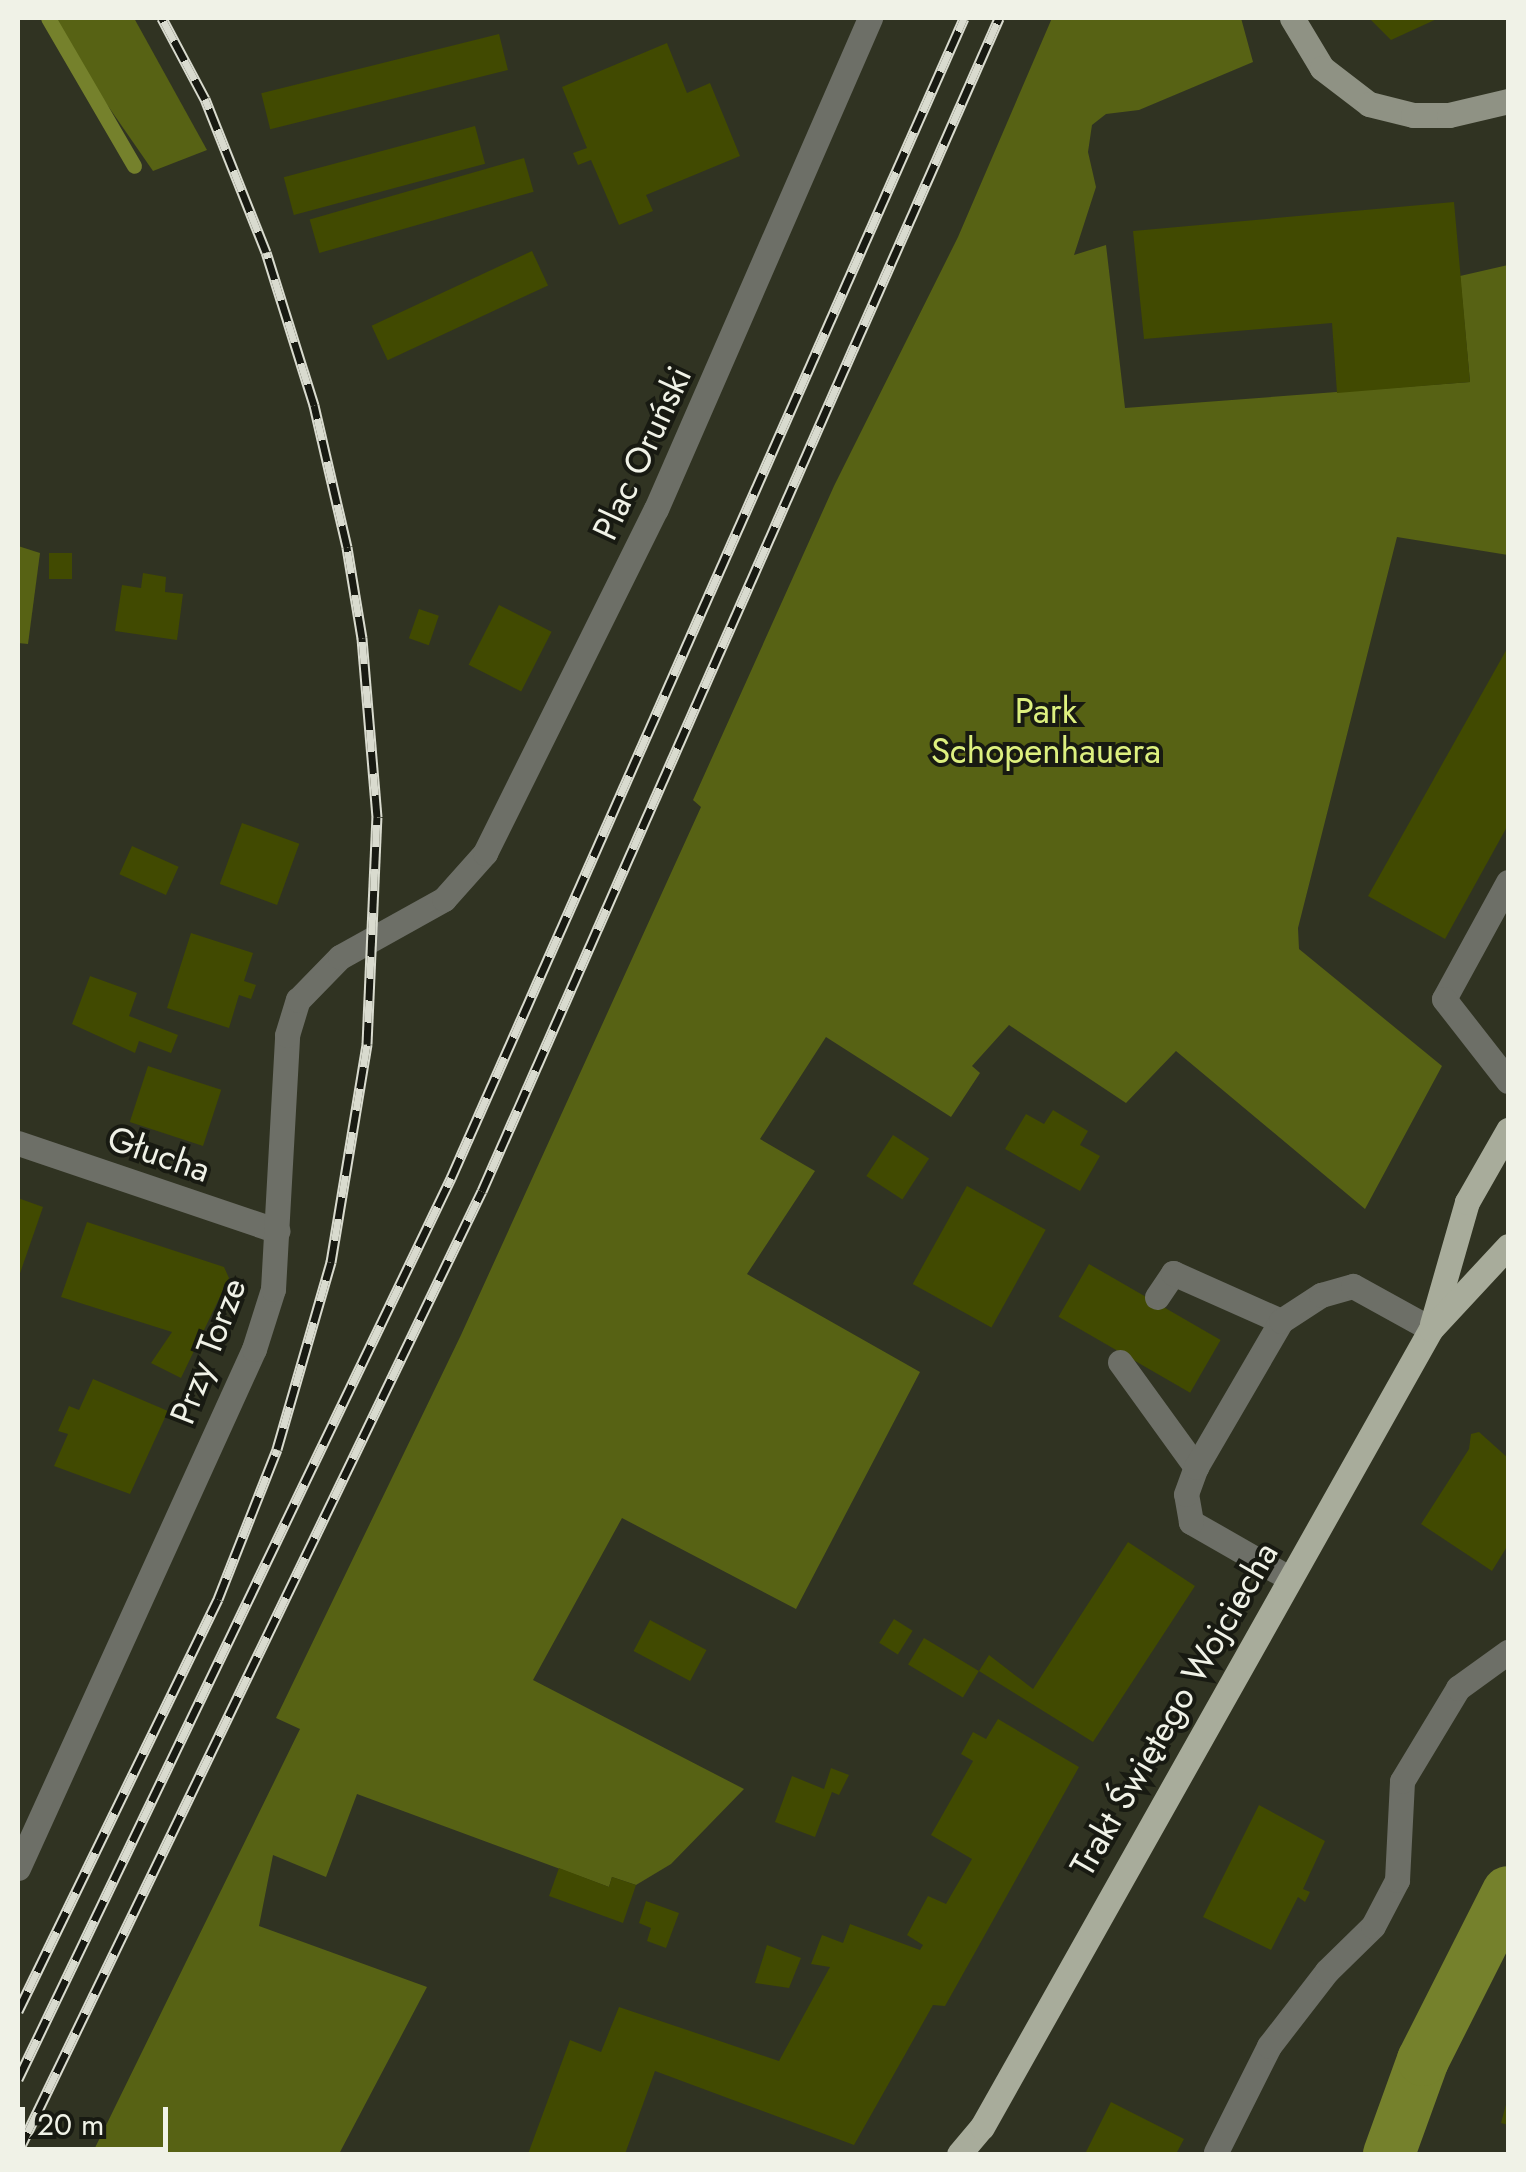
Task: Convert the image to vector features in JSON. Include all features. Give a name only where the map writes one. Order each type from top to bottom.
[{"type":"main road","name":"Trakt Świętego Wojciecha","points":[[1431,1328],[1467,1202],[1508,1130]]},
{"type":"main road","name":"Trakt Świętego Wojciecha","points":[[960,2154],[982,2127],[1431,1328],[1508,1246]]},
{"type":"main road","name":"Trakt Świętego Wojciecha","points":[[975,2154],[982,2127]]},
{"type":"street","name":"Plac Oruński","points":[[444,899],[484,853],[512,806],[656,509],[870,18]]},
{"type":"street","points":[[1292,18],[1322,68],[1368,104],[1412,116],[1449,115],[1508,101]]},
{"type":"street","points":[[1508,882],[1444,999],[1508,1080]]},
{"type":"street","name":"Przy Torze","points":[[18,1868],[254,1349],[273,1290],[287,1035],[298,1000],[340,957],[444,899]]},
{"type":"street","name":"Głucha","points":[[18,1143],[278,1231]]},
{"type":"street","points":[[1157,1297],[1174,1273],[1281,1321]]},
{"type":"street","points":[[1288,1578],[1191,1522],[1186,1494],[1196,1467],[1281,1321],[1320,1295],[1353,1286],[1431,1328]]},
{"type":"street","points":[[1120,1362],[1196,1467]]},
{"type":"street","points":[[1216,2152],[1269,2046],[1327,1971],[1374,1926],[1397,1880],[1402,1781],[1458,1688],[1508,1652]]},
{"type":"green space","points":[[47,18],[134,18],[207,150],[153,171]]},
{"type":"green space","name":"Park Schopenhauera","points":[[1052,18],[1241,18],[1253,62],[1139,110],[1106,114],[1092,125],[1088,152],[1096,187],[1074,255],[1106,245],[1125,408],[1470,382],[1460,276],[1508,265],[1508,555],[1397,537],[1298,928],[1299,949],[1442,1066],[1365,1209],[1176,1051],[1126,1103],[1009,1025],[972,1066],[980,1073],[951,1117],[826,1037],[760,1139],[815,1171],[747,1274],[920,1372],[796,1609],[622,1518],[533,1680],[744,1789],[671,1864],[636,1885],[612,1877],[609,1887],[357,1794],[326,1877],[273,1855],[259,1926],[427,1987],[339,2154],[92,2154],[300,1729],[276,1718],[461,1335],[701,807],[693,800],[834,486],[958,237]]},
{"type":"green space","points":[[18,546],[40,553],[28,644],[18,643]]},
{"type":"building","points":[[1369,18],[1439,18],[1391,40]]},
{"type":"building","points":[[499,34],[508,70],[270,129],[261,93]]},
{"type":"building","points":[[667,43],[687,93],[710,83],[740,156],[646,195],[653,211],[619,225],[591,160],[578,165],[573,153],[587,148],[562,87]]},
{"type":"building","points":[[475,126],[485,164],[294,215],[284,177]]},
{"type":"building","points":[[524,158],[534,192],[319,253],[310,219]]},
{"type":"building","points":[[1454,202],[1470,382],[1337,393],[1332,323],[1144,339],[1133,231]]},
{"type":"building","points":[[532,251],[548,285],[388,360],[372,326]]},
{"type":"building","points":[[49,553],[72,553],[72,579],[49,579]]},
{"type":"building","points":[[143,573],[166,577],[165,592],[183,594],[177,640],[115,631],[122,585],[141,588]]},
{"type":"building","points":[[499,605],[552,632],[521,691],[469,665]]},
{"type":"building","points":[[419,609],[439,616],[429,645],[409,638]]},
{"type":"building","points":[[1508,647],[1508,825],[1445,939],[1368,896]]},
{"type":"building","points":[[242,823],[299,844],[277,905],[220,884]]},
{"type":"building","points":[[132,846],[179,867],[166,895],[119,874]]},
{"type":"building","points":[[191,933],[253,953],[244,981],[256,985],[251,999],[239,995],[229,1028],[167,1008]]},
{"type":"building","points":[[90,976],[137,993],[129,1016],[178,1035],[171,1053],[139,1041],[135,1053],[72,1024]]},
{"type":"building","points":[[148,1066],[221,1090],[203,1146],[130,1122]]},
{"type":"building","points":[[1053,1110],[1088,1131],[1080,1145],[1100,1156],[1080,1191],[1005,1149],[1026,1114],[1044,1124]]},
{"type":"building","points":[[893,1135],[929,1158],[902,1200],[866,1176]]},
{"type":"building","points":[[967,1186],[1046,1230],[991,1328],[913,1284]]},
{"type":"building","points":[[18,1198],[43,1207],[18,1279]]},
{"type":"building","points":[[87,1222],[224,1267],[229,1278],[181,1378],[151,1363],[172,1332],[61,1297]]},
{"type":"building","points":[[1089,1264],[1221,1340],[1190,1393],[1058,1317]]},
{"type":"building","points":[[93,1379],[168,1411],[130,1494],[54,1466],[68,1434],[58,1431],[69,1406],[79,1410]]},
{"type":"building","points":[[1479,1432],[1508,1458],[1508,1545],[1492,1571],[1421,1524],[1469,1449],[1471,1434]]},
{"type":"building","points":[[1128,1542],[1195,1586],[1093,1742],[979,1671],[989,1655],[1033,1689]]},
{"type":"building","points":[[894,1619],[913,1631],[898,1654],[879,1643]]},
{"type":"building","points":[[650,1620],[707,1650],[690,1681],[634,1651]]},
{"type":"building","points":[[924,1638],[979,1671],[963,1698],[908,1665]]},
{"type":"building","points":[[998,1719],[1079,1767],[945,2006],[933,2005],[854,2145],[655,2071],[625,2154],[528,2154],[570,2040],[601,2052],[619,2007],[779,2061],[830,1967],[811,1964],[822,1935],[843,1943],[850,1924],[920,1950],[923,1945],[907,1935],[928,1896],[946,1904],[972,1859],[931,1835],[973,1761],[961,1754],[973,1732],[986,1739]]},
{"type":"building","points":[[831,1768],[849,1775],[839,1795],[832,1792],[815,1837],[775,1822],[792,1776],[824,1789]]},
{"type":"building","points":[[1259,1805],[1325,1841],[1303,1889],[1310,1892],[1305,1902],[1298,1897],[1271,1950],[1203,1917]]},
{"type":"building","points":[[559,1868],[609,1887],[612,1877],[636,1885],[623,1923],[549,1896]]},
{"type":"building","points":[[646,1901],[679,1913],[666,1948],[647,1941],[651,1928],[639,1923]]},
{"type":"building","points":[[767,1945],[801,1958],[789,1988],[755,1983]]},
{"type":"building","points":[[1111,2102],[1184,2139],[1176,2154],[1085,2154]]},
{"type":"building","points":[[1508,2102],[1508,2125],[1501,2123]]},
{"type":"waterway","points":[[48,18],[134,166]]},
{"type":"waterway","points":[[1389,2154],[1423,2060],[1508,1892]]},
{"type":"railway","points":[[18,2011],[218,1599],[277,1449],[331,1262],[367,1044],[377,817],[362,638],[347,547],[314,405],[266,252],[205,99],[162,18]]},
{"type":"railway","points":[[18,2079],[451,1178],[964,18]]},
{"type":"railway","points":[[18,2152],[482,1191],[999,18]]}]
